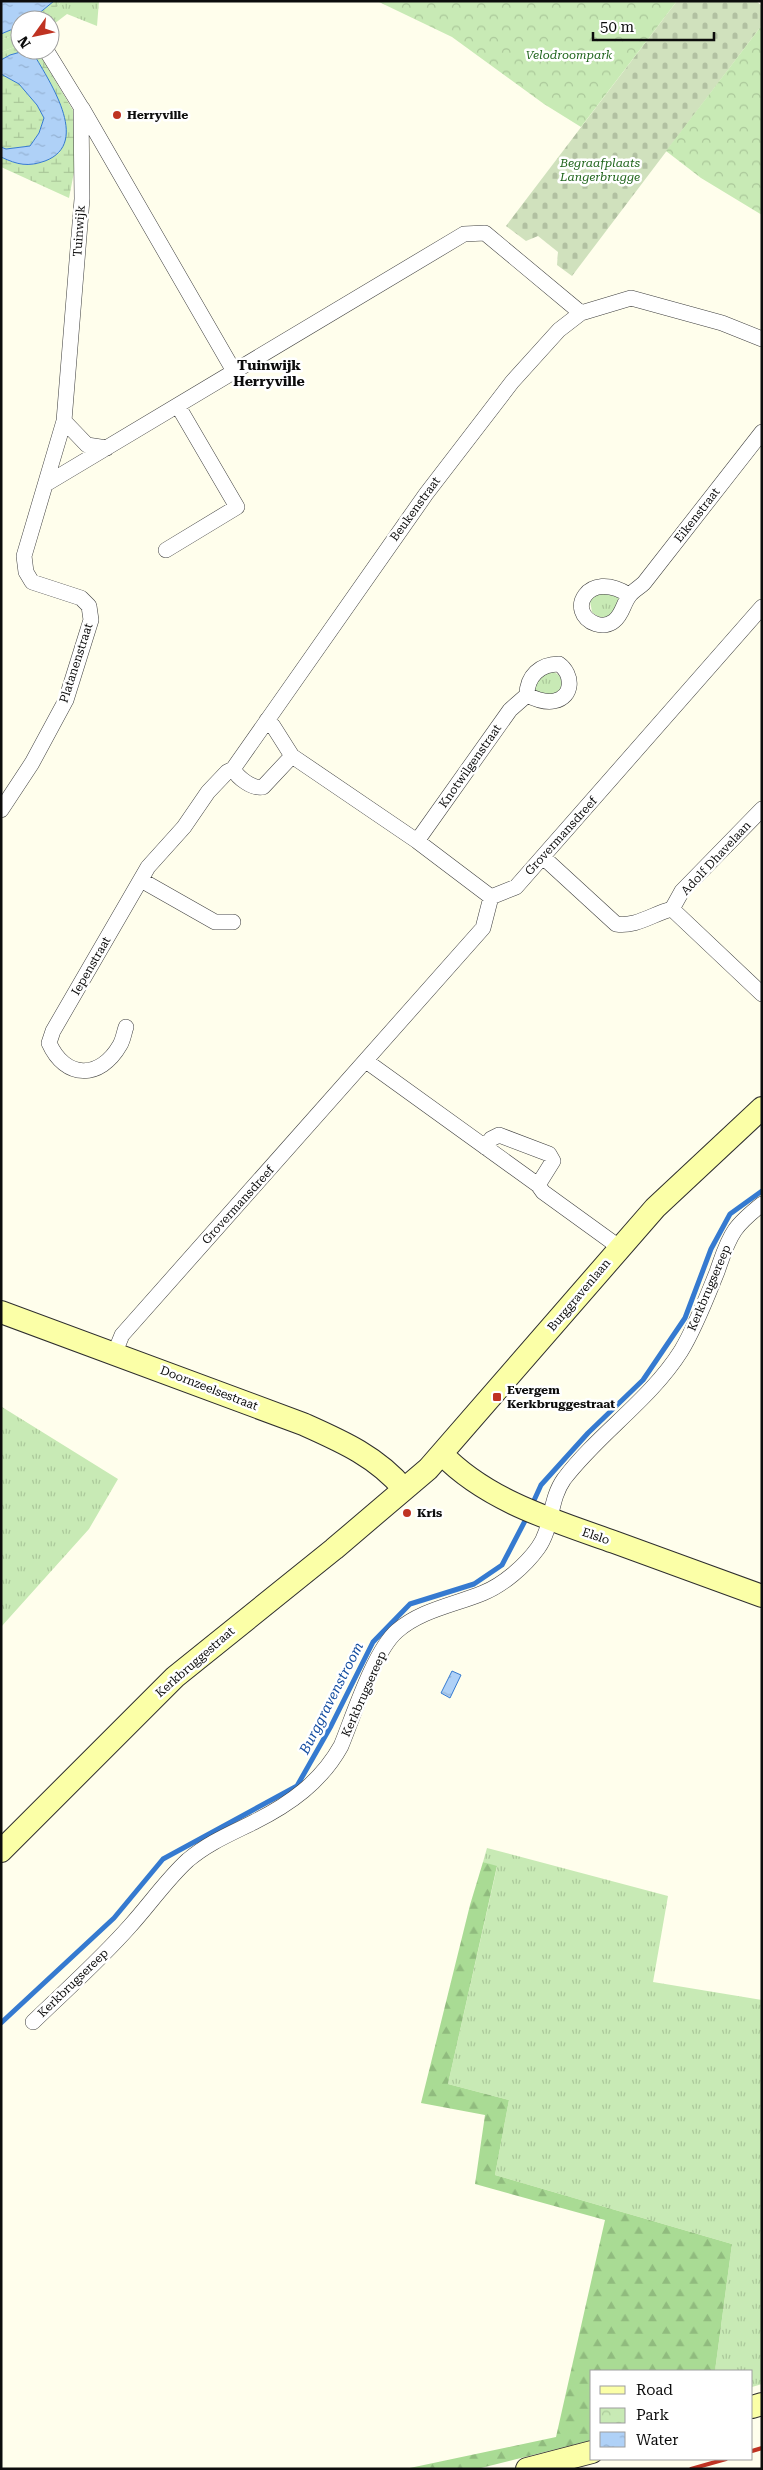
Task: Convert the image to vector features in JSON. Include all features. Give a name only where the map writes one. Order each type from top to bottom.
[{"type":"main road","name":"Burggravenlaan","points":[[404,1489],[442,1454],[655,1208],[762,1108]]},
{"type":"main road","name":"Doornzeelsestraat","points":[[1,1312],[115,1352],[303,1424],[349,1444],[373,1459],[404,1489]]},
{"type":"main road","name":"Elslo","points":[[442,1454],[463,1473],[517,1505],[546,1518],[762,1596]]},
{"type":"main road","name":"Kerkbruggestraat","points":[[1,1851],[175,1677],[334,1549],[404,1489]]},
{"type":"main road","points":[[527,2469],[590,2453]]},
{"type":"street","points":[[52,60],[235,373]]},
{"type":"street","name":"Tuinwijk","points":[[46,484],[64,421],[82,199],[81,107]]},
{"type":"street","points":[[46,484],[235,373],[464,234],[485,233],[581,313]]},
{"type":"street","name":"Beukenstraat","points":[[141,880],[160,852],[184,827],[208,792],[227,772],[233,769],[426,494],[512,382],[559,330],[581,313],[630,298],[722,323],[762,339]]},
{"type":"street","points":[[166,550],[237,507],[178,406]]},
{"type":"street","points":[[64,421],[87,445],[107,448]]},
{"type":"street","name":"Eikenstraat","points":[[629,595],[644,582],[762,432]]},
{"type":"street","name":"Platanenstraat","points":[[1,810],[32,763],[66,700],[91,620],[89,606],[81,598],[32,582],[26,572],[24,556],[46,484]]},
{"type":"street","name":"Grovermansdreef","points":[[115,1352],[122,1335],[483,928],[491,897],[516,887],[762,607]]},
{"type":"street","name":"Knotwilgenstraat","points":[[417,842],[510,710],[527,695]]},
{"type":"street","points":[[267,720],[273,726],[292,756],[417,842],[491,897]]},
{"type":"street","points":[[233,769],[237,776],[257,788],[263,787],[292,756]]},
{"type":"street","name":"Adolf Dhavelaan","points":[[672,909],[682,891],[762,809]]},
{"type":"street","points":[[543,857],[616,924],[636,924],[653,914],[672,909],[762,994]]},
{"type":"street","points":[[141,880],[215,922],[233,922]]},
{"type":"street","name":"Iepenstraat","points":[[126,1027],[120,1045],[104,1063],[90,1071],[79,1072],[65,1065],[54,1055],[49,1043],[53,1031],[141,880]]},
{"type":"street","points":[[366,1061],[538,1185],[543,1192],[619,1248]]},
{"type":"street","points":[[485,1147],[491,1139],[499,1135],[550,1154],[554,1161],[538,1185]]},
{"type":"street","name":"Kerkbrugsereep","points":[[33,2022],[112,1946],[188,1861],[214,1840],[256,1821],[302,1794],[313,1784],[334,1759],[376,1663],[396,1632],[437,1608],[485,1592],[507,1578],[537,1549],[552,1501],[570,1472],[643,1397],[680,1352],[700,1314],[735,1231],[762,1204]]},
{"type":"green space","points":[[54,1],[61,1],[54,10],[43,10]]},
{"type":"green space","points":[[61,1],[99,1],[97,26],[67,14],[60,19],[60,10],[53,10]]},
{"type":"green space","name":"Velodroompark","points":[[377,1],[677,1],[581,127],[544,104],[452,37]]},
{"type":"green space","name":"Begraafplaats Langerbrugge","points":[[677,1],[756,1],[762,6],[762,25],[572,276],[557,265],[558,252],[538,236],[526,241],[506,226]]},
{"type":"green space","points":[[762,25],[762,215],[701,178],[666,151]]},
{"type":"green space","points":[[10,30],[10,37],[1,40],[1,34]]},
{"type":"green space","points":[[10,37],[10,49],[1,52],[1,40]]},
{"type":"green space","points":[[10,49],[10,55],[1,60],[1,52]]},
{"type":"green space","points":[[27,60],[43,60],[74,112],[74,172],[69,198],[1,167],[1,157],[24,165],[31,165],[45,161],[60,152]]},
{"type":"green space","points":[[1,74],[19,84],[37,105],[44,118],[39,133],[30,146],[6,149],[1,147]]},
{"type":"green space","points":[[597,593],[620,598],[616,608],[606,617],[597,616],[592,612],[590,601]]},
{"type":"green space","points":[[550,671],[556,673],[560,678],[562,683],[561,690],[552,695],[535,692],[534,688],[540,677]]},
{"type":"green space","points":[[2,1407],[118,1479],[89,1529],[1,1627]]},
{"type":"green space","points":[[487,1848],[668,1896],[653,1982],[762,2000],[762,2384],[753,2387],[753,2370],[715,2370],[732,2244],[495,2175],[509,2100],[448,2084],[497,1867],[483,1862]]},
{"type":"green space","points":[[483,1862],[497,1866],[448,2084],[509,2100],[495,2175],[732,2244],[715,2370],[590,2370],[590,2441],[477,2469],[405,2469],[556,2437],[605,2220],[475,2184],[485,2115],[421,2103],[470,1905]]},
{"type":"water","points":[[1,1],[54,1],[43,10],[10,10],[10,30],[1,34]]},
{"type":"water","points":[[10,55],[10,60],[37,60],[62,109],[66,125],[65,140],[59,152],[45,161],[28,164],[13,162],[1,157],[1,147],[6,149],[30,146],[39,133],[44,118],[37,105],[19,84],[1,74],[1,60]]},
{"type":"water","points":[[452,1671],[461,1675],[450,1698],[441,1693]]},
{"type":"waterway","name":"Burggravenstroom","points":[[531,1507],[541,1485],[588,1433],[643,1380],[685,1318],[711,1249],[730,1214],[762,1191]]},
{"type":"waterway","name":"Burggravenstroom","points":[[1,2023],[114,1918],[163,1859],[297,1786],[331,1726],[373,1642],[410,1604],[474,1584],[502,1565],[527,1517]]},
{"type":"railway","points":[[753,2451],[762,2448]]},
{"type":"railway","points":[[691,2469],[722,2460]]},
{"type":"place","name":"Herryville","points":[[117,115]]},
{"type":"place","name":"Evergem Kerkbruggestraat","points":[[497,1397]]},
{"type":"place","name":"Kris","points":[[407,1513]]},
{"type":"district","name":"Tuinwijk Herryville","points":[[269,374]]}]
